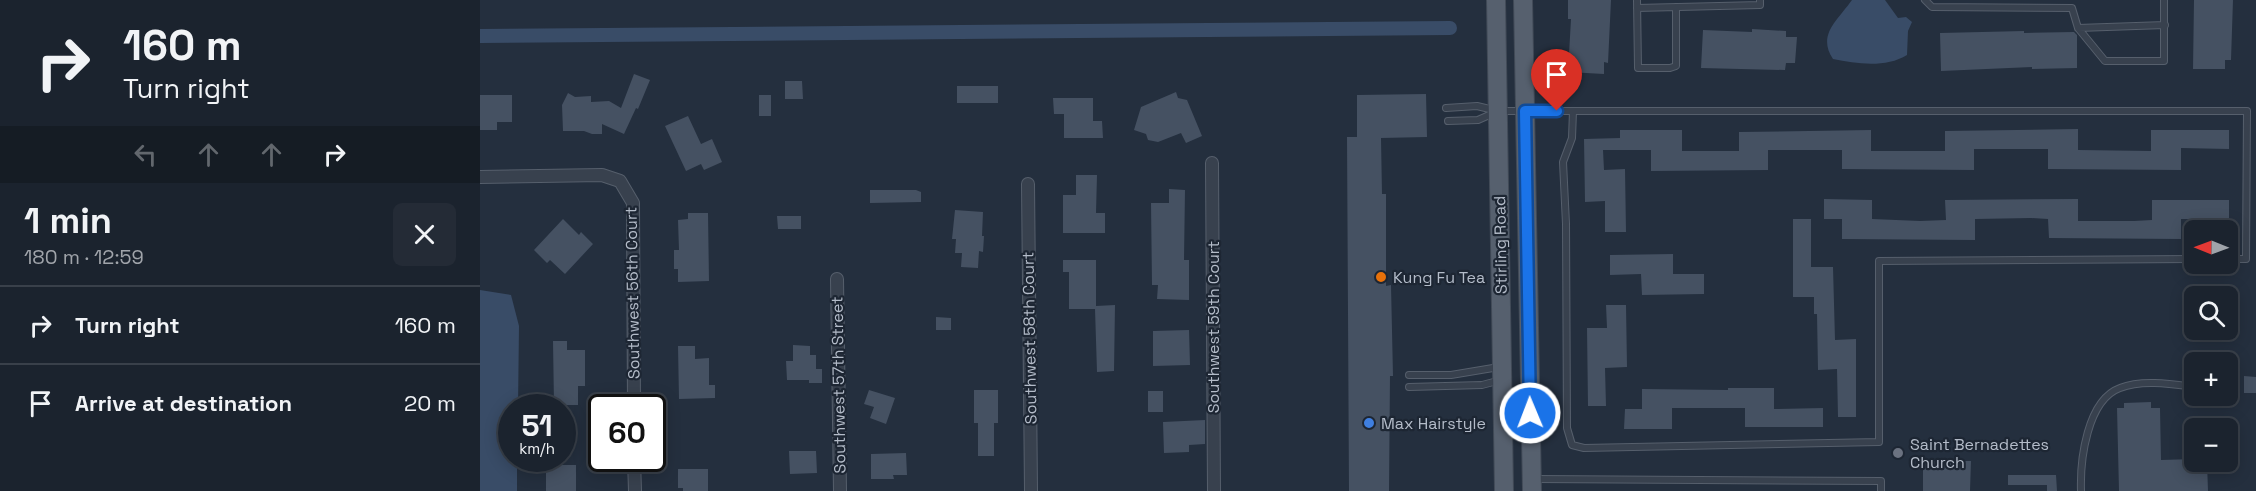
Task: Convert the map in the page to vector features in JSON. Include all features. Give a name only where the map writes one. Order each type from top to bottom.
[{"type":"main road","name":"Stirling Road","points":[[1496,0],[1504,485]]},
{"type":"main road","name":"Stirling Road","points":[[1523,0],[1532,485]]},
{"type":"main road","points":[[1504,485],[1532,485]]},
{"type":"street","name":"Southwest 59th Court","points":[[1212,164],[1214,491]]},
{"type":"street","name":"Southwest 56th Court","points":[[480,177],[603,175],[620,181],[633,202],[634,394]]},
{"type":"street","name":"Southwest 58th Court","points":[[1028,184],[1031,491]]},
{"type":"street","name":"Southwest 57th Street","points":[[837,279],[840,491]]},
{"type":"street","points":[[634,472],[635,491]]},
{"type":"lane","points":[[1637,0],[1638,68],[1676,66],[1676,7]]},
{"type":"lane","points":[[1637,8],[1760,5],[1760,0]]},
{"type":"lane","points":[[1925,0],[1932,7],[2072,8]]},
{"type":"lane","points":[[2068,0],[2078,28],[2105,61],[2164,61],[2164,0]]},
{"type":"lane","points":[[2078,28],[2165,25]]},
{"type":"lane","points":[[1446,108],[1477,106],[1498,111],[2247,111],[2246,259],[2238,259]]},
{"type":"lane","points":[[1448,121],[1478,120],[1498,111]]},
{"type":"lane","points":[[1573,111],[1572,138],[1563,162],[1566,224],[1567,429],[1572,445],[1584,448],[1879,442],[1879,261],[2184,259]]},
{"type":"lane","points":[[1409,375],[1503,373]]},
{"type":"lane","points":[[1409,387],[1482,385],[1503,373]]},
{"type":"lane","points":[[2080,491],[2081,461],[2090,426],[2108,394],[2121,387],[2138,384],[2184,386]]},
{"type":"lane","points":[[1532,485],[1881,481],[1881,491]]},
{"type":"water","points":[[1852,0],[1885,0],[1898,18],[1906,17],[1912,22],[1908,31],[1907,55],[1881,63],[1833,59],[1827,43],[1828,35]]},
{"type":"water","points":[[480,290],[511,295],[519,326],[518,394],[498,394],[498,472],[517,472],[517,491],[480,491]]},
{"type":"building","points":[[1568,0],[1611,0],[1608,63],[1604,62],[1604,74],[1568,72],[1571,19],[1568,19]]},
{"type":"building","points":[[2194,0],[2233,0],[2231,60],[2225,60],[2225,69],[2193,69]]},
{"type":"building","points":[[1752,29],[1786,31],[1786,37],[1797,37],[1795,63],[1786,63],[1785,70],[1701,68],[1703,30],[1752,32]]},
{"type":"building","points":[[2024,31],[2024,33],[2074,32],[2077,35],[2077,68],[2032,69],[2032,67],[1941,71],[1940,33]]},
{"type":"building","points":[[634,74],[650,80],[624,134],[602,124],[602,134],[563,131],[562,105],[568,93],[575,97],[591,96],[591,102],[609,101],[621,108]]},
{"type":"building","points":[[785,81],[802,81],[803,99],[785,99]]},
{"type":"building","points":[[957,86],[998,86],[998,103],[957,103]]},
{"type":"building","points":[[1176,92],[1178,98],[1187,100],[1202,136],[1186,143],[1181,133],[1158,142],[1148,140],[1146,134],[1134,130],[1141,107]]},
{"type":"building","points":[[1426,94],[1427,137],[1381,138],[1382,194],[1386,194],[1386,286],[1391,285],[1393,376],[1390,376],[1389,491],[1349,491],[1347,137],[1357,137],[1357,95]]},
{"type":"building","points":[[480,95],[512,95],[512,122],[497,122],[497,130],[480,130]]},
{"type":"building","points":[[759,95],[771,95],[771,116],[759,116]]},
{"type":"building","points":[[1053,98],[1093,98],[1093,121],[1102,121],[1103,138],[1064,138],[1064,114],[1054,114]]},
{"type":"building","points":[[688,116],[701,144],[712,139],[722,162],[704,170],[701,164],[686,171],[665,126]]},
{"type":"building","points":[[2078,129],[2078,150],[2151,151],[2151,130],[2229,130],[2229,149],[2181,148],[2181,170],[2048,169],[2048,149],[1974,149],[1974,170],[1842,169],[1842,150],[1768,150],[1768,170],[1651,171],[1651,150],[1603,150],[1604,170],[1625,169],[1626,232],[1605,232],[1605,201],[1585,202],[1584,139],[1620,138],[1620,130],[1682,130],[1682,151],[1739,151],[1739,132],[1871,130],[1871,151],[1945,151],[1945,131]]},
{"type":"building","points":[[1076,175],[1097,175],[1096,213],[1105,213],[1105,233],[1063,233],[1063,195],[1076,195]]},
{"type":"building","points":[[1169,189],[1185,190],[1184,260],[1189,260],[1189,300],[1157,299],[1158,285],[1152,285],[1151,203],[1169,203]]},
{"type":"building","points":[[870,190],[916,190],[921,192],[921,202],[870,203]]},
{"type":"building","points":[[1824,199],[1872,200],[1872,219],[1920,221],[1946,220],[1945,200],[2078,199],[2078,221],[2134,221],[2152,220],[2152,200],[2229,200],[2229,219],[2181,219],[2181,239],[2049,238],[2048,219],[2031,218],[1975,219],[1975,240],[1842,239],[1842,219],[1824,219]]},
{"type":"building","points":[[955,210],[983,212],[983,252],[979,251],[978,268],[961,267],[962,253],[955,253],[956,239],[952,239]]},
{"type":"building","points":[[688,213],[708,213],[709,281],[678,282],[678,269],[674,269],[674,250],[679,250],[678,220],[688,219]]},
{"type":"building","points":[[777,216],[801,216],[801,229],[778,229]]},
{"type":"building","points":[[563,219],[579,235],[581,232],[593,244],[565,274],[550,260],[547,263],[534,250]]},
{"type":"building","points":[[1793,219],[1811,219],[1811,267],[1833,267],[1835,340],[1856,339],[1856,417],[1838,417],[1837,369],[1818,370],[1817,314],[1814,314],[1814,297],[1793,297]]},
{"type":"building","points":[[1673,254],[1673,274],[1704,274],[1704,294],[1642,295],[1641,274],[1610,275],[1610,255]]},
{"type":"building","points":[[1063,260],[1096,260],[1096,306],[1115,305],[1114,371],[1097,372],[1095,309],[1069,309],[1069,272],[1063,272]]},
{"type":"building","points":[[1606,305],[1626,305],[1627,367],[1605,368],[1606,406],[1588,406],[1587,328],[1607,328]]},
{"type":"building","points":[[936,317],[951,318],[951,330],[936,330]]},
{"type":"building","points":[[1189,330],[1190,365],[1153,366],[1153,331]]},
{"type":"building","points":[[553,341],[567,341],[567,350],[585,350],[585,386],[578,386],[578,405],[576,405],[576,394],[554,394]]},
{"type":"building","points":[[793,345],[810,346],[810,355],[816,355],[816,369],[822,369],[822,383],[809,383],[809,380],[787,380],[786,361],[793,361]]},
{"type":"building","points":[[678,346],[695,346],[695,359],[709,358],[709,385],[715,385],[715,398],[679,399]]},
{"type":"building","points":[[2244,376],[2256,377],[2256,393],[2244,393]]},
{"type":"building","points":[[1728,388],[1774,388],[1774,409],[1823,408],[1823,427],[1745,427],[1745,408],[1672,408],[1672,429],[1624,429],[1625,409],[1642,409],[1642,389],[1728,390]]},
{"type":"building","points":[[869,390],[895,398],[886,424],[870,418],[874,407],[864,404]]},
{"type":"building","points":[[974,390],[998,390],[998,423],[994,423],[994,456],[978,456],[978,423],[974,423]]},
{"type":"building","points":[[1148,391],[1163,391],[1163,412],[1148,412]]},
{"type":"building","points":[[2151,402],[2151,408],[2160,408],[2161,460],[2184,459],[2184,472],[2207,472],[2208,491],[2119,491],[2117,408],[2124,408],[2124,403]]},
{"type":"building","points":[[1205,420],[1205,444],[1189,445],[1189,452],[1164,453],[1163,422]]},
{"type":"building","points":[[789,451],[816,451],[817,473],[790,474]]},
{"type":"building","points":[[906,453],[907,475],[893,475],[894,479],[871,479],[871,454]]},
{"type":"building","points":[[1923,461],[1971,461],[1970,491],[1923,491]]},
{"type":"building","points":[[678,469],[708,469],[708,491],[683,491],[683,488],[678,488]]},
{"type":"building","points":[[546,472],[576,472],[576,491],[546,491]]},
{"type":"building","points":[[2008,475],[2056,475],[2057,491],[2047,491],[2047,485],[2008,485]]},
{"type":"waterway","points":[[480,36],[1450,28]]},
{"type":"place","name":"Kung Fu Tea","points":[[1381,277]]},
{"type":"place","name":"Max Hairstyle","points":[[1369,423]]},
{"type":"place","name":"Saint Bernadettes Church","points":[[1898,453]]},
{"type":"route","points":[[1530,413],[1525,111],[1557,111]]}]
